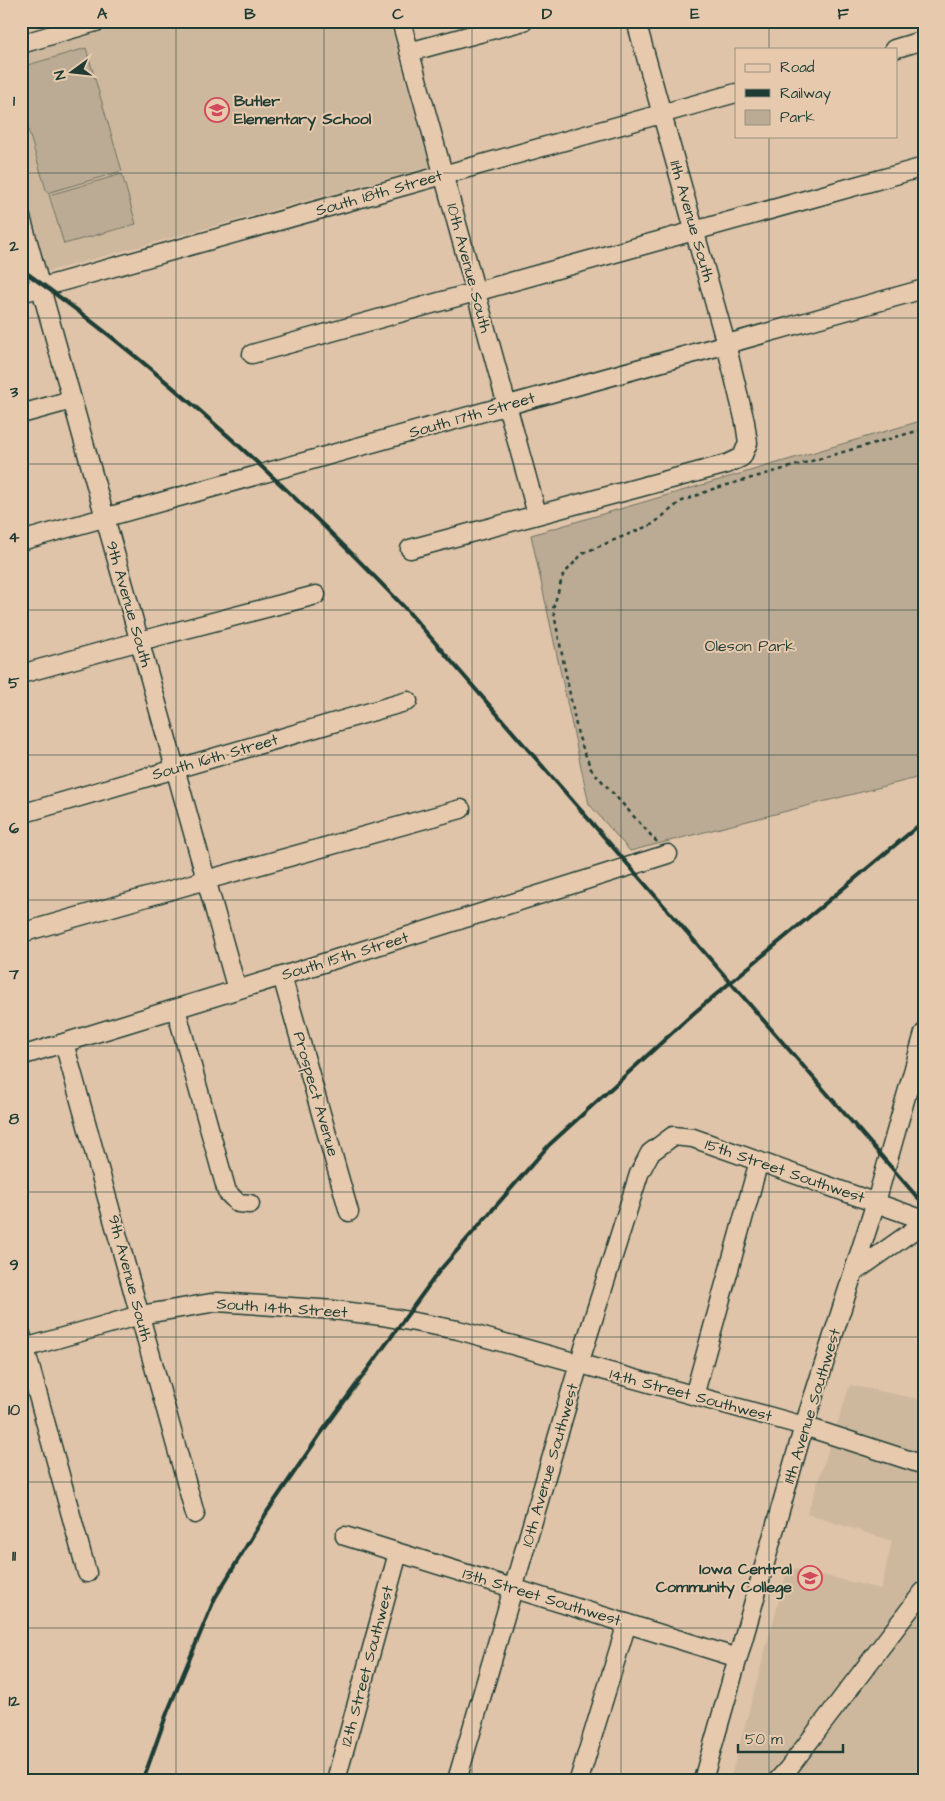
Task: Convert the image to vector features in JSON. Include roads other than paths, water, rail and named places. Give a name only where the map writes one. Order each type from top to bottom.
[{"type":"street","points":[[21,44],[99,21]]},
{"type":"street","name":"10th Avenue South","points":[[401,21],[536,514]]},
{"type":"street","points":[[409,52],[524,21]]},
{"type":"street","name":"11th Avenue South","points":[[410,549],[727,464],[742,457],[748,443],[745,422],[726,344],[636,21]]},
{"type":"street","points":[[897,48],[924,40]]},
{"type":"street","name":"South 18th Street","points":[[21,293],[735,93]]},
{"type":"street","points":[[252,354],[924,167]]},
{"type":"street","name":"9th Avenue South","points":[[21,217],[237,990]]},
{"type":"street","name":"South 17th Street","points":[[21,541],[924,289]]},
{"type":"street","points":[[21,414],[72,400]]},
{"type":"street","points":[[21,674],[316,595]]},
{"type":"street","name":"South 16th Street","points":[[21,814],[408,701]]},
{"type":"street","points":[[21,933],[461,809]]},
{"type":"street","name":"South 15th Street","points":[[21,1056],[668,854]]},
{"type":"street","name":"Prospect Avenue","points":[[282,976],[349,1212]]},
{"type":"street","points":[[176,1008],[227,1192],[238,1203],[250,1204]]},
{"type":"street","name":"11th Avenue Southwest","points":[[703,1780],[804,1426],[876,1202],[924,1033]]},
{"type":"street","name":"9th Avenue South","points":[[64,1043],[195,1514]]},
{"type":"street","name":"15th Street Southwest","points":[[650,1153],[673,1136],[693,1138],[876,1202],[924,1221]]},
{"type":"street","name":"10th Avenue Southwest","points":[[457,1780],[579,1364],[639,1174],[650,1153]]},
{"type":"street","points":[[694,1396],[759,1161]]},
{"type":"street","name":"15th Street Southwest","points":[[853,1273],[924,1221]]},
{"type":"street","name":"South 14th Street","points":[[23,1343],[140,1315],[217,1302],[334,1310],[382,1316],[458,1330]]},
{"type":"street","name":"14th Street Southwest","points":[[458,1330],[804,1426],[924,1465]]},
{"type":"street","points":[[23,1343],[87,1573]]},
{"type":"street","name":"13th Street Southwest","points":[[345,1536],[738,1658]]},
{"type":"street","name":"12th Street Southwest","points":[[336,1780],[398,1553]]},
{"type":"street","points":[[778,1780],[923,1592]]},
{"type":"street","points":[[579,1780],[626,1623]]},
{"type":"railway","points":[[21,269],[123,346],[221,429],[315,517],[405,608],[924,1205]]},
{"type":"railway","points":[[143,1780],[167,1713],[215,1598],[267,1512],[319,1436],[440,1270],[549,1145],[695,1012],[924,821]]},
{"type":"place","name":"Butler Elementary School","points":[[217,110]]},
{"type":"place","name":"Iowa Central Community College","points":[[810,1578]]},
{"type":"park label","name":"Oleson Park","points":[[750,646]]}]
